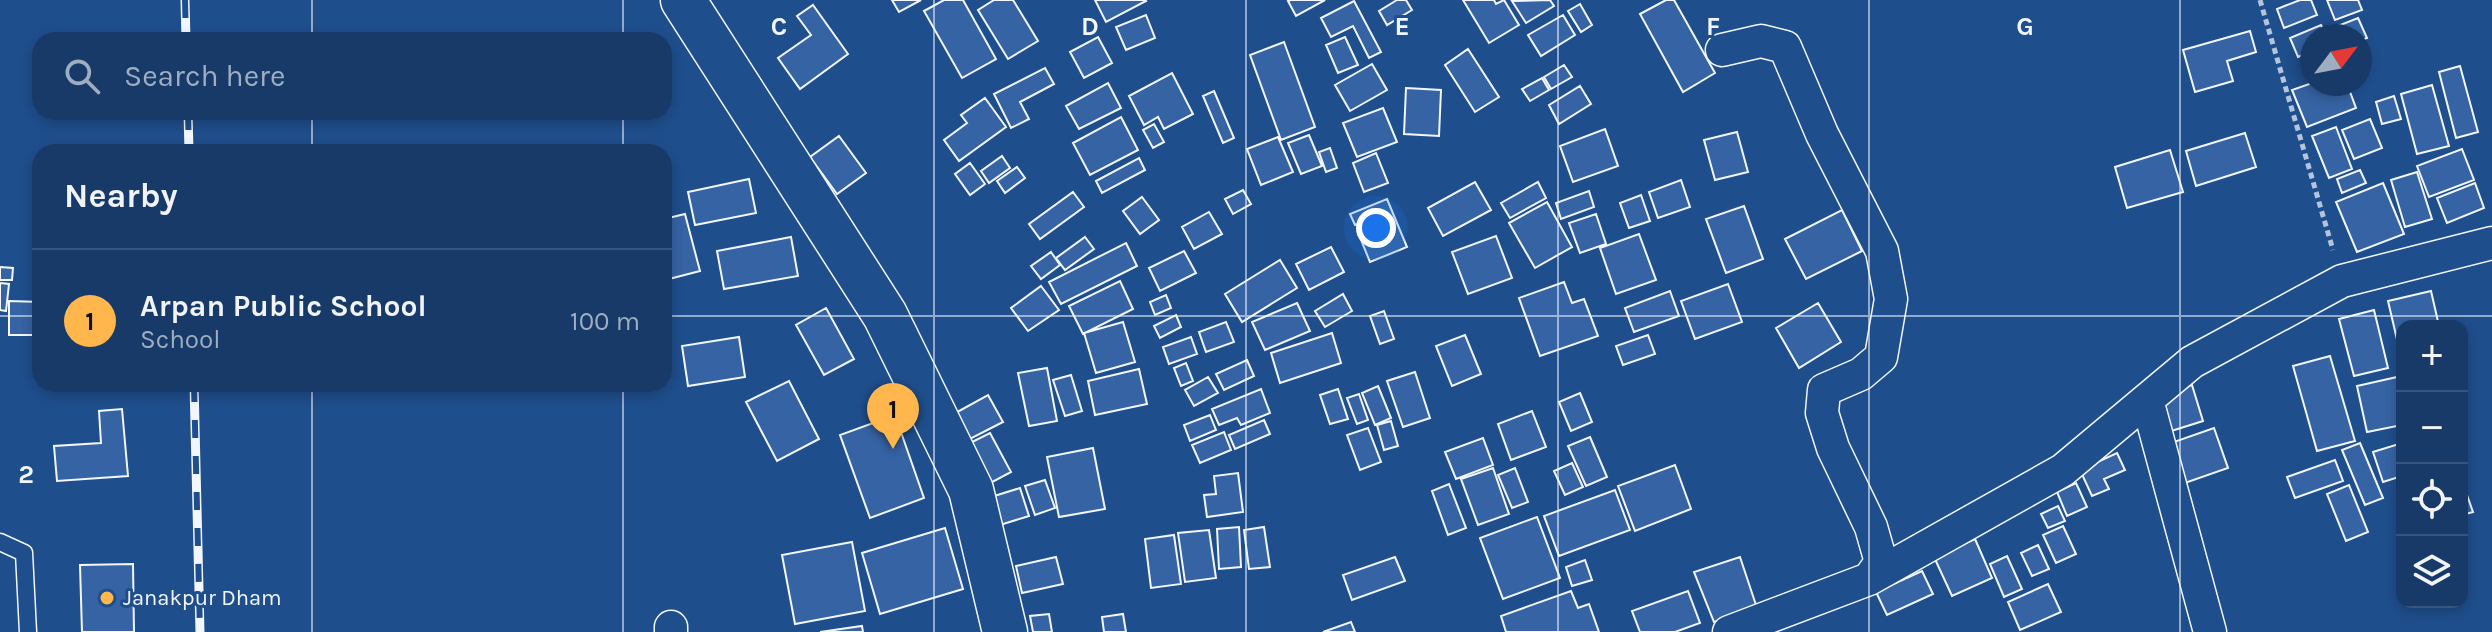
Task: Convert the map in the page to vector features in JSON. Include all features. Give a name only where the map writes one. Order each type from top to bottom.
[{"type":"street","points":[[683,0],[885,315],[971,490],[1005,632]]},
{"type":"street","points":[[1722,50],[1761,41],[1785,47],[1822,134],[1882,251],[1891,299],[1881,357],[1861,374],[1824,390],[1822,413],[1833,448],[1871,527],[1881,562],[1869,579]]},
{"type":"street","points":[[1729,632],[1869,579],[2063,470],[2192,362],[2342,281],[2492,243]]},
{"type":"street","points":[[2147,400],[2210,632]]},
{"type":"lane","points":[[0,542],[24,553],[28,632]]},
{"type":"path","points":[[2260,0],[2342,281]]},
{"type":"building","points":[[892,0],[921,0],[899,12]]},
{"type":"building","points":[[944,0],[963,0],[996,59],[962,78],[924,11]]},
{"type":"building","points":[[994,0],[1013,0],[1038,41],[1008,59],[978,10]]},
{"type":"building","points":[[1095,0],[1145,0],[1146,1],[1106,22]]},
{"type":"building","points":[[1325,0],[1296,16],[1288,1]]},
{"type":"building","points":[[1397,0],[1406,0],[1412,10],[1387,25],[1379,11]]},
{"type":"building","points":[[1463,0],[1494,0],[1496,4],[1504,0],[1519,25],[1489,43]]},
{"type":"building","points":[[1550,0],[1554,6],[1526,23],[1512,1]]},
{"type":"building","points":[[1666,0],[1674,0],[1715,73],[1683,92],[1640,14]]},
{"type":"building","points":[[2300,0],[2311,0],[2317,15],[2284,28],[2277,9]]},
{"type":"building","points":[[2327,0],[2358,0],[2362,10],[2335,20]]},
{"type":"building","points":[[1354,1],[1381,52],[1369,58],[1353,26],[1331,37],[1321,18]]},
{"type":"building","points":[[1580,4],[1592,25],[1581,32],[1568,11]]},
{"type":"building","points":[[813,5],[848,54],[800,89],[778,58],[811,35],[797,16]]},
{"type":"building","points":[[1146,15],[1155,38],[1126,50],[1116,27]]},
{"type":"building","points":[[1563,15],[1575,35],[1541,56],[1528,35]]},
{"type":"building","points":[[2358,18],[2361,24],[2343,24]]},
{"type":"building","points":[[2250,31],[2256,52],[2227,61],[2233,81],[2195,92],[2183,50]]},
{"type":"building","points":[[2300,34],[2300,56],[2298,57],[2290,38]]},
{"type":"building","points":[[1098,37],[1112,63],[1084,78],[1070,52]]},
{"type":"building","points":[[1345,37],[1358,65],[1338,73],[1326,45]]},
{"type":"building","points":[[1284,42],[1315,127],[1281,140],[1250,55]]},
{"type":"building","points":[[1468,49],[1499,97],[1475,112],[1445,65]]},
{"type":"building","points":[[1372,64],[1387,90],[1350,111],[1335,85]]},
{"type":"building","points":[[1564,65],[1572,77],[1551,89],[1544,77]]},
{"type":"building","points":[[2460,66],[2478,132],[2456,138],[2439,72]]},
{"type":"building","points":[[1045,68],[1054,84],[1020,102],[1029,119],[1011,128],[994,94]]},
{"type":"building","points":[[1172,73],[1193,114],[1164,129],[1158,117],[1144,125],[1129,96]]},
{"type":"building","points":[[1542,78],[1549,90],[1530,101],[1522,89]]},
{"type":"building","points":[[1108,83],[1121,108],[1079,129],[1066,106]]},
{"type":"building","points":[[2432,85],[2449,146],[2417,154],[2401,94]]},
{"type":"building","points":[[1580,86],[1591,104],[1559,124],[1549,105]]},
{"type":"building","points":[[2300,87],[2300,96],[2352,96],[2356,108],[2307,127],[2292,90]]},
{"type":"building","points":[[1406,88],[1441,90],[1439,136],[1404,134]]},
{"type":"building","points":[[1214,91],[1234,138],[1223,143],[1203,96]]},
{"type":"building","points":[[2394,96],[2401,119],[2382,124],[2376,102]]},
{"type":"building","points":[[985,98],[1006,127],[959,161],[944,140],[967,123],[961,115]]},
{"type":"building","points":[[1383,108],[1397,142],[1357,157],[1343,123]]},
{"type":"building","points":[[1121,117],[1138,150],[1090,175],[1073,143]]},
{"type":"building","points":[[2370,119],[2382,148],[2354,159],[2342,130]]},
{"type":"building","points":[[1154,124],[1164,142],[1153,148],[1143,130]]},
{"type":"building","points":[[2336,127],[2352,169],[2329,178],[2312,136]]},
{"type":"building","points":[[1605,129],[1618,166],[1573,182],[1560,146]]},
{"type":"building","points":[[1737,132],[1748,172],[1715,180],[1704,140]]},
{"type":"building","points":[[2245,133],[2256,167],[2196,186],[2186,151]]},
{"type":"building","points":[[1309,135],[1322,166],[1301,174],[1288,143]]},
{"type":"building","points":[[839,136],[866,173],[837,194],[810,157]]},
{"type":"building","points":[[1278,137],[1293,172],[1261,185],[1247,149]]},
{"type":"building","points":[[1330,148],[1337,168],[1326,172],[1319,152]]},
{"type":"building","points":[[2462,149],[2474,180],[2429,197],[2417,166]]},
{"type":"building","points":[[2170,150],[2183,192],[2127,208],[2115,167]]},
{"type":"building","points":[[1376,153],[1388,183],[1364,192],[1353,163]]},
{"type":"building","points":[[1002,156],[1010,168],[989,183],[981,171]]},
{"type":"building","points":[[1139,158],[1145,170],[1102,193],[1096,181]]},
{"type":"building","points":[[970,163],[985,184],[970,195],[955,174]]},
{"type":"building","points":[[1017,167],[1025,178],[1005,193],[997,181]]},
{"type":"building","points":[[2360,170],[2366,183],[2342,193],[2337,179]]},
{"type":"building","points":[[2417,172],[2432,219],[2405,227],[2391,180]]},
{"type":"building","points":[[749,179],[756,213],[695,225],[688,192]]},
{"type":"building","points":[[1681,180],[1690,207],[1658,218],[1649,192]]},
{"type":"building","points":[[1475,182],[1491,210],[1443,236],[1428,208]]},
{"type":"building","points":[[1538,182],[1546,198],[1510,218],[1501,203]]},
{"type":"building","points":[[2383,183],[2404,234],[2357,252],[2336,202]]},
{"type":"building","points":[[2475,183],[2484,208],[2447,223],[2437,198]]},
{"type":"building","points":[[1243,190],[1251,204],[1233,214],[1225,199]]},
{"type":"building","points":[[1589,191],[1594,207],[1561,219],[1556,203]]},
{"type":"building","points":[[1073,192],[1084,207],[1040,239],[1029,224]]},
{"type":"building","points":[[1641,195],[1650,221],[1629,228],[1620,203]]},
{"type":"building","points":[[1142,197],[1159,220],[1140,234],[1123,211]]},
{"type":"building","points":[[1387,199],[1407,247],[1370,262],[1359,235],[1371,229],[1368,220],[1355,225],[1350,214]]},
{"type":"building","points":[[1547,202],[1572,247],[1535,268],[1509,223]]},
{"type":"building","points":[[1744,206],[1763,259],[1726,273],[1706,219]]},
{"type":"building","points":[[1842,210],[1862,251],[1806,279],[1785,239]]},
{"type":"building","points":[[1209,212],[1222,234],[1194,249],[1182,227]]},
{"type":"building","points":[[685,214],[700,271],[672,278],[672,217]]},
{"type":"building","points":[[1596,214],[1606,244],[1580,253],[1569,223]]},
{"type":"building","points":[[1639,234],[1656,280],[1616,294],[1600,248]]},
{"type":"building","points":[[1496,236],[1512,278],[1468,294],[1452,252]]},
{"type":"building","points":[[791,237],[798,276],[724,289],[717,251]]},
{"type":"building","points":[[1085,237],[1094,249],[1065,270],[1056,258]]},
{"type":"building","points":[[1126,243],[1137,266],[1061,304],[1049,282]]},
{"type":"building","points":[[1331,247],[1344,272],[1309,290],[1296,264]]},
{"type":"building","points":[[1184,251],[1196,273],[1160,291],[1149,268]]},
{"type":"building","points":[[1051,252],[1060,265],[1041,279],[1031,266]]},
{"type":"building","points":[[1280,260],[1297,288],[1242,322],[1225,294]]},
{"type":"building","points":[[0,267],[13,268],[12,280],[0,280]]},
{"type":"building","points":[[1120,281],[1133,309],[1083,334],[1069,306]]},
{"type":"building","points":[[1564,282],[1572,303],[1584,299],[1598,336],[1540,356],[1519,298]]},
{"type":"building","points":[[0,283],[9,284],[6,311],[0,310]]},
{"type":"building","points":[[1728,284],[1742,322],[1695,339],[1681,301]]},
{"type":"building","points":[[1041,286],[1059,310],[1028,331],[1011,308]]},
{"type":"building","points":[[1670,291],[1679,316],[1634,332],[1625,308]]},
{"type":"building","points":[[2431,291],[2438,320],[2396,320],[2396,335],[2388,301]]},
{"type":"building","points":[[1343,294],[1352,311],[1325,327],[1315,311]]},
{"type":"building","points":[[1166,295],[1171,308],[1155,315],[1150,302]]},
{"type":"building","points":[[9,301],[32,302],[32,335],[9,335]]},
{"type":"building","points":[[1297,303],[1310,331],[1265,350],[1252,322]]},
{"type":"building","points":[[1818,303],[1841,342],[1799,368],[1776,328]]},
{"type":"building","points":[[826,308],[854,359],[824,375],[796,325]]},
{"type":"building","points":[[2374,310],[2388,368],[2354,376],[2339,319]]},
{"type":"building","points":[[1384,311],[1394,339],[1380,344],[1370,316]]},
{"type":"building","points":[[1176,315],[1181,327],[1160,338],[1154,326]]},
{"type":"building","points":[[1123,322],[1135,362],[1096,373],[1084,333]]},
{"type":"building","points":[[1226,322],[1234,342],[1206,352],[1199,332]]},
{"type":"building","points":[[1332,333],[1341,363],[1280,383],[1271,353]]},
{"type":"building","points":[[1465,335],[1481,374],[1452,386],[1436,346]]},
{"type":"building","points":[[1648,335],[1655,354],[1623,365],[1616,346]]},
{"type":"building","points":[[739,337],[745,377],[688,386],[682,346]]},
{"type":"building","points":[[1191,337],[1197,354],[1169,364],[1163,347]]},
{"type":"building","points":[[2330,356],[2355,441],[2317,451],[2293,366]]},
{"type":"building","points":[[1247,360],[1254,376],[1224,390],[1216,374]]},
{"type":"building","points":[[1186,363],[1193,381],[1181,386],[1174,368]]},
{"type":"building","points":[[1047,368],[1057,421],[1029,426],[1018,373]]},
{"type":"building","points":[[1139,369],[1147,404],[1095,415],[1088,381]]},
{"type":"building","points":[[1415,372],[1430,418],[1403,427],[1387,381]]},
{"type":"building","points":[[1071,375],[1082,411],[1065,416],[1053,380]]},
{"type":"building","points":[[1208,377],[1218,393],[1194,406],[1185,390]]},
{"type":"building","points":[[2396,377],[2396,426],[2367,432],[2357,386]]},
{"type":"building","points":[[789,381],[819,439],[777,461],[746,402]]},
{"type":"building","points":[[2192,385],[2203,421],[2165,433],[2154,397]]},
{"type":"building","points":[[1378,386],[1391,418],[1375,425],[1362,393]]},
{"type":"building","points":[[1261,389],[1270,413],[1241,425],[1237,418],[1219,425],[1212,409]]},
{"type":"building","points":[[1338,389],[1348,419],[1330,424],[1320,395]]},
{"type":"building","points":[[1580,393],[1592,422],[1571,431],[1559,402]]},
{"type":"building","points":[[1359,394],[1368,420],[1357,424],[1347,398]]},
{"type":"building","points":[[988,395],[1003,422],[964,442],[950,416]]},
{"type":"building","points":[[122,409],[128,476],[57,481],[54,446],[101,443],[99,411]]},
{"type":"building","points":[[1532,411],[1546,447],[1511,460],[1498,424]]},
{"type":"building","points":[[895,415],[924,498],[870,518],[840,435]]},
{"type":"building","points":[[1210,415],[1216,430],[1190,441],[1184,425]]},
{"type":"building","points":[[1264,420],[1270,434],[1235,449],[1229,435]]},
{"type":"building","points":[[1391,421],[1398,446],[1384,450],[1377,425]]},
{"type":"building","points":[[1368,428],[1381,462],[1360,470],[1347,435]]},
{"type":"building","points":[[2214,428],[2228,468],[2182,484],[2168,444]]},
{"type":"building","points":[[1224,432],[1231,450],[1200,463],[1192,445]]},
{"type":"building","points":[[990,433],[1011,472],[983,487],[962,447]]},
{"type":"building","points":[[1590,437],[1607,477],[1586,486],[1568,446]]},
{"type":"building","points":[[1483,438],[1493,465],[1456,479],[1445,452]]},
{"type":"building","points":[[2360,443],[2383,498],[2365,505],[2342,450]]},
{"type":"building","points":[[2396,445],[2396,478],[2383,482],[2373,452]]},
{"type":"building","points":[[1093,448],[1105,509],[1059,517],[1047,457]]},
{"type":"building","points":[[2117,453],[2125,470],[2104,479],[2109,489],[2092,496],[2080,470]]},
{"type":"building","points":[[2335,460],[2343,481],[2295,498],[2287,477]]},
{"type":"building","points":[[1572,463],[1583,487],[1565,495],[1554,471]]},
{"type":"building","points":[[1675,465],[1691,509],[1635,531],[1618,486]]},
{"type":"building","points":[[1493,468],[1509,514],[1478,525],[1461,479]]},
{"type":"building","points":[[1515,468],[1528,502],[1512,508],[1498,475]]},
{"type":"building","points":[[1238,473],[1243,512],[1207,517],[1204,495],[1216,494],[1214,476]]},
{"type":"building","points":[[1045,480],[1055,508],[1035,515],[1025,486]]},
{"type":"building","points":[[2076,483],[2087,507],[2067,516],[2057,492]]},
{"type":"building","points":[[1449,484],[1466,528],[1448,535],[1432,491]]},
{"type":"building","points":[[2349,485],[2368,532],[2346,541],[2327,494]]},
{"type":"building","points":[[1020,488],[1029,516],[1000,525],[991,497]]},
{"type":"building","points":[[1615,490],[1630,530],[1559,556],[1544,516]]},
{"type":"building","points":[[2058,506],[2065,521],[2048,528],[2041,514]]},
{"type":"building","points":[[1537,517],[1560,578],[1503,599],[1480,538]]},
{"type":"building","points":[[2063,526],[2076,554],[2056,563],[2043,535]]},
{"type":"building","points":[[1239,527],[1241,567],[1219,569],[1217,529]]},
{"type":"building","points":[[1264,527],[1270,567],[1249,569],[1244,530]]},
{"type":"building","points":[[945,528],[963,589],[880,614],[862,553]]},
{"type":"building","points":[[1209,530],[1216,578],[1185,582],[1178,533]]},
{"type":"building","points":[[1174,535],[1181,584],[1151,588],[1145,539]]},
{"type":"building","points":[[1975,539],[1992,578],[1952,596],[1934,557]]},
{"type":"building","points":[[852,542],[865,611],[795,624],[782,555]]},
{"type":"building","points":[[2038,545],[2049,569],[2032,576],[2021,553]]},
{"type":"building","points":[[2007,556],[2022,589],[2004,597],[1990,564]]},
{"type":"building","points":[[1056,557],[1063,584],[1022,593],[1016,566]]},
{"type":"building","points":[[1395,557],[1405,581],[1352,600],[1343,575]]},
{"type":"building","points":[[1740,557],[1757,608],[1714,622],[1694,572]]},
{"type":"building","points":[[1585,560],[1592,580],[1572,586],[1566,567]]},
{"type":"building","name":"Janakpur Dham","points":[[133,564],[134,632],[82,632],[80,565]]},
{"type":"building","points":[[1922,571],[1933,594],[1887,615],[1876,592]]},
{"type":"building","points":[[2048,584],[2061,612],[2020,630],[2008,602]]},
{"type":"building","points":[[1571,591],[1578,608],[1589,604],[1599,632],[1506,632],[1501,616]]},
{"type":"building","points":[[1688,591],[1700,623],[1675,632],[1640,632],[1632,611]]},
{"type":"building","points":[[1049,614],[1052,632],[1033,632],[1030,616]]},
{"type":"building","points":[[1123,614],[1126,632],[1104,632],[1102,617]]},
{"type":"building","points":[[1351,622],[1355,632],[1323,632]]},
{"type":"building","points":[[862,626],[863,632],[820,632]]},
{"type":"railway","points":[[185,0],[186,32]]},
{"type":"railway","points":[[188,120],[189,144]]},
{"type":"railway","points":[[194,392],[200,632]]},
{"type":"place","name":"Arpan Public School","points":[[893,449]]},
{"type":"place","name":"Janakpur Dham","points":[[107,598]]}]
